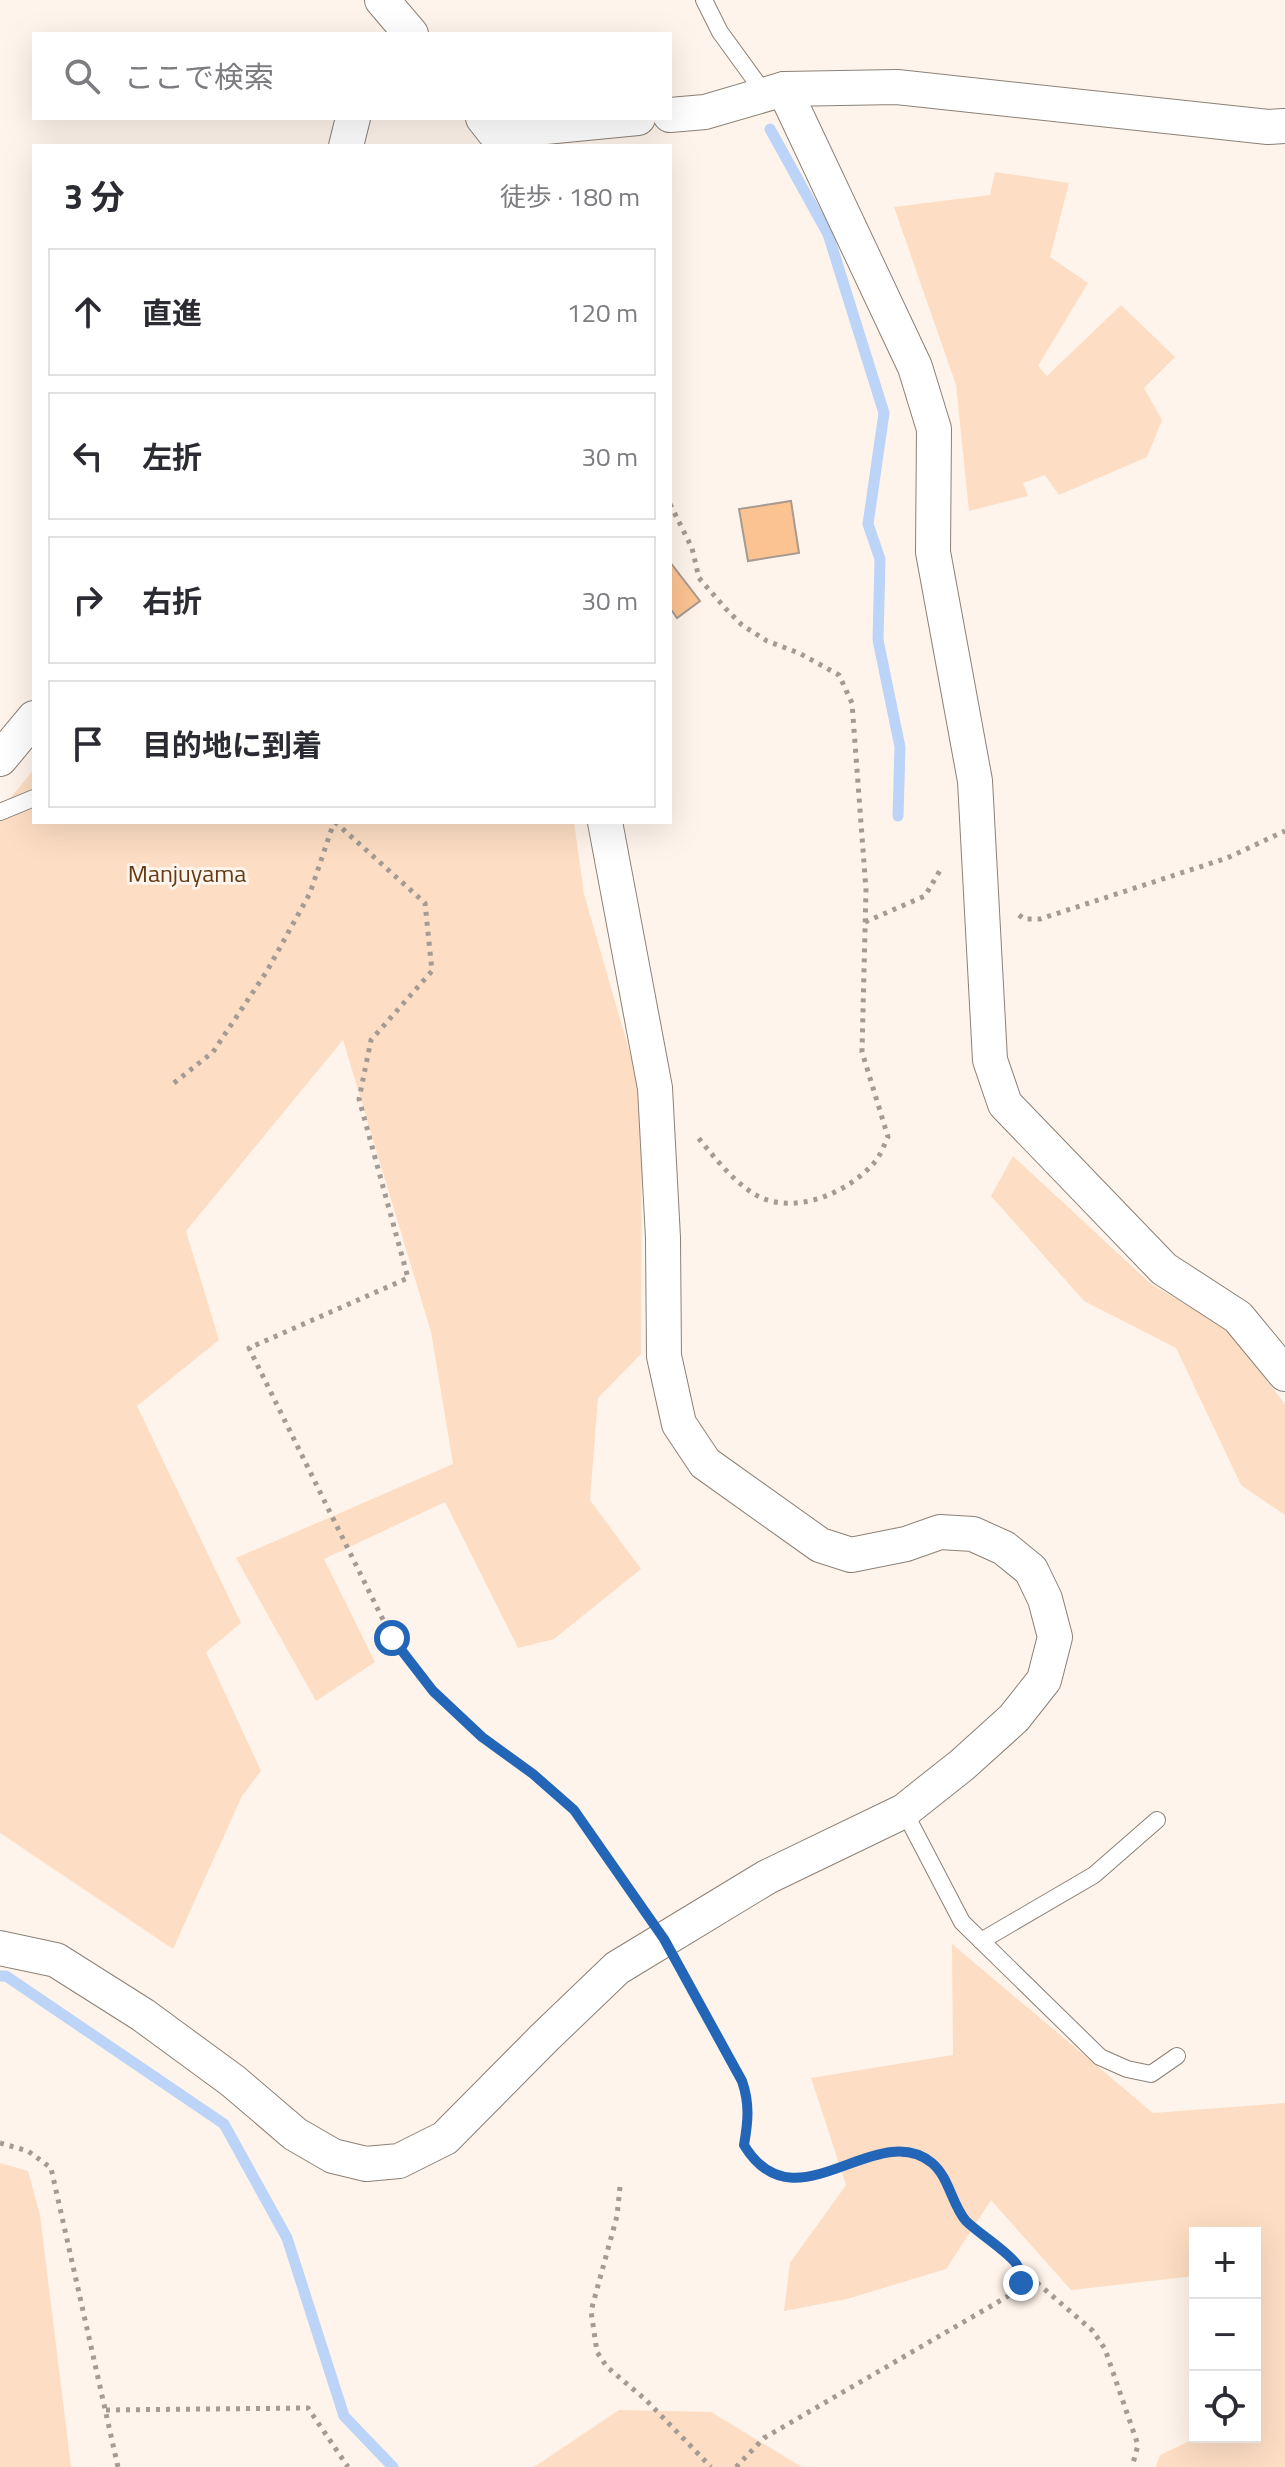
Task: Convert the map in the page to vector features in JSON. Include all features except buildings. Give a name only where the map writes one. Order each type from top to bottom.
[{"type":"street","points":[[381,9],[409,32]]},
{"type":"street","points":[[672,115],[705,112],[774,92],[897,87],[1268,127],[1285,126]]},
{"type":"street","points":[[774,92],[915,367],[934,429],[933,552],[975,781],[990,1060],[1005,1104],[1164,1269],[1238,1317],[1285,1374]]},
{"type":"street","points":[[346,144],[352,120]]},
{"type":"street","points":[[489,132],[617,120]]},
{"type":"street","points":[[0,759],[32,720]]},
{"type":"street","points":[[0,1948],[56,1960],[143,2015],[233,2081],[295,2134],[333,2156],[366,2164],[399,2161],[445,2138],[617,1968],[767,1877],[904,1811],[1014,1718],[1044,1680],[1055,1637],[1045,1599],[1031,1570],[1004,1548],[973,1534],[940,1532],[906,1544],[851,1555],[820,1545],[705,1463],[679,1424],[664,1356],[663,1238],[655,1088],[605,824]]},
{"type":"lane","points":[[704,0],[720,32],[774,92]]},
{"type":"lane","points":[[0,812],[32,799]]},
{"type":"lane","points":[[904,1811],[962,1922],[1100,2057],[1127,2069],[1151,2074],[1177,2056]]},
{"type":"lane","points":[[981,1941],[1094,1875],[1157,1820]]},
{"type":"path","points":[[672,508],[692,548],[699,578],[742,625],[767,641],[799,653],[839,675],[852,703],[866,890],[862,1052],[888,1137],[876,1162],[849,1185],[816,1199],[778,1204],[752,1193],[721,1166],[691,1130]]},
{"type":"path","points":[[174,1083],[213,1052],[267,971],[310,893],[333,824]]},
{"type":"path","points":[[336,824],[425,903],[432,971],[371,1040],[359,1099],[408,1278],[249,1348],[392,1638],[433,1691],[482,1737],[533,1774],[574,1810],[664,1939],[742,2081],[747,2097],[748,2120],[744,2145],[754,2162],[775,2175],[801,2178],[887,2153],[912,2152],[934,2164],[958,2211],[1093,2331],[1105,2349],[1138,2445],[1132,2467]]},
{"type":"path","points":[[1014,910],[1024,919],[1040,919],[1227,858],[1285,831]]},
{"type":"path","points":[[865,922],[925,896],[947,857]]},
{"type":"path","points":[[0,2143],[28,2151],[51,2168],[118,2467]]},
{"type":"path","points":[[620,2187],[617,2216],[591,2311],[597,2352],[607,2367],[646,2400],[711,2467]]},
{"type":"path","points":[[736,2467],[764,2438],[1010,2295],[1021,2283],[1017,2265]]},
{"type":"path","points":[[106,2410],[308,2408],[348,2467]]},
{"type":"green space","points":[[995,172],[1069,183],[1050,257],[1088,283],[1038,366],[1047,376],[1121,305],[1175,357],[1144,388],[1162,420],[1147,457],[1059,495],[1045,475],[1023,483],[1028,496],[969,511],[956,385],[894,207],[990,195]]},
{"type":"green space","name":"Manjuyama","points":[[32,771],[32,824],[574,824],[584,894],[642,1095],[641,1354],[598,1398],[590,1500],[641,1569],[554,1639],[518,1648],[445,1502],[324,1559],[375,1662],[316,1701],[236,1558],[453,1464],[431,1332],[343,1040],[186,1231],[219,1340],[137,1406],[241,1623],[206,1652],[261,1771],[242,1796],[173,1949],[0,1833],[0,811]]},
{"type":"green space","points":[[1013,1156],[1151,1284],[1224,1327],[1285,1404],[1285,1515],[1241,1485],[1176,1348],[1084,1301],[991,1196]]},
{"type":"green space","points":[[952,1944],[1153,2113],[1285,2103],[1285,2467],[1156,2467],[1160,2455],[1189,2441],[1261,2443],[1261,2227],[1189,2227],[1189,2277],[1071,2290],[991,2200],[946,2269],[847,2299],[784,2311],[790,2263],[846,2185],[811,2078],[953,2055]]},
{"type":"green space","points":[[0,2163],[28,2171],[40,2215],[71,2467],[0,2467]]},
{"type":"green space","points":[[619,2410],[711,2412],[802,2467],[534,2467]]},
{"type":"waterway","points":[[770,129],[828,234],[884,413],[868,524],[880,559],[878,640],[900,747],[898,816]]},
{"type":"waterway","points":[[0,1976],[6,1976],[224,2124],[287,2238],[344,2416],[393,2467]]},
{"type":"route","points":[[392,1638],[433,1691],[482,1737],[533,1774],[574,1810],[664,1939],[742,2081],[747,2097],[748,2120],[744,2145],[754,2162],[775,2175],[801,2178],[887,2153],[912,2152],[934,2164],[958,2211],[1017,2265],[1021,2283]]}]
